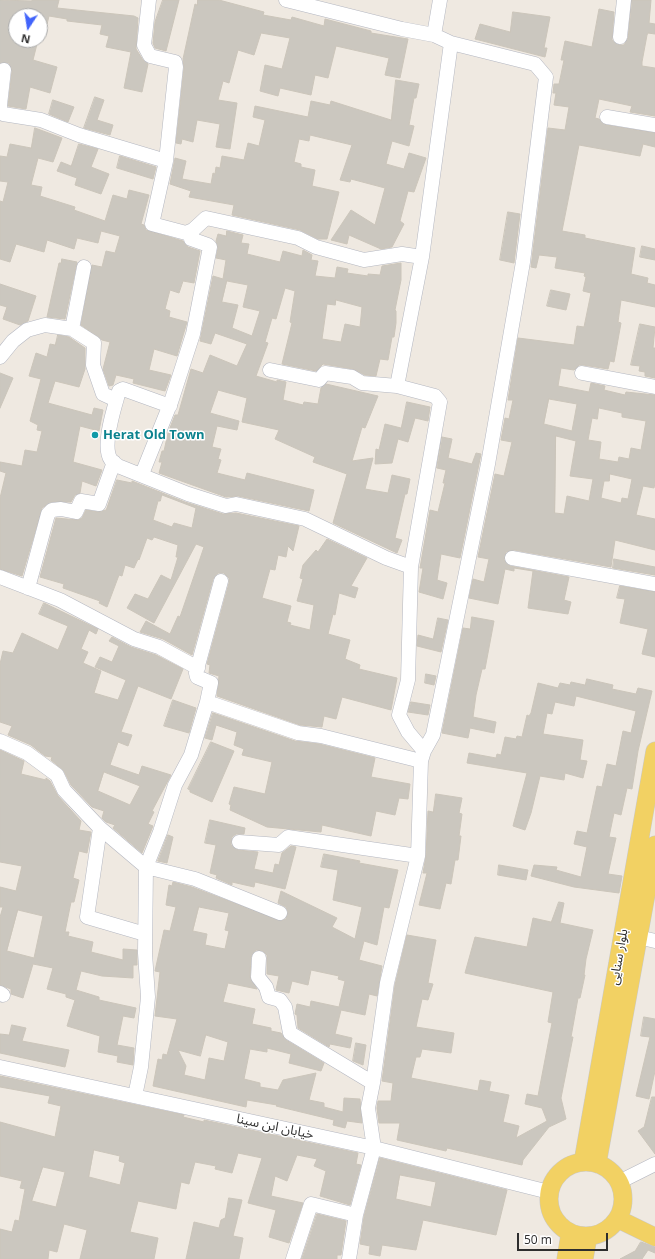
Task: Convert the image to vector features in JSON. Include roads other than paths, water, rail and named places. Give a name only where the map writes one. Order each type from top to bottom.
[{"type":"main road","name":"بلوار سنایی","points":[[590,1163],[655,751]]},
{"type":"main road","name":"بلوار سنایی","points":[[590,1163],[647,939],[655,844]]},
{"type":"main road","points":[[590,1163],[614,1174],[619,1182],[623,1201],[618,1219],[605,1232],[588,1237],[570,1234],[562,1228],[550,1212],[548,1192],[557,1174],[565,1168],[590,1163]]},
{"type":"main road","points":[[618,1219],[655,1237]]},
{"type":"main road","points":[[566,1259],[570,1234]]},
{"type":"main road","points":[[584,1259],[588,1237]]},
{"type":"street","points":[[149,0],[144,45],[150,56],[175,62],[176,67],[166,162],[152,224],[186,233],[193,230],[206,218],[298,238],[316,246],[364,260],[402,254],[422,257]]},
{"type":"street","points":[[286,0],[402,29],[434,35],[451,43],[535,64],[546,77],[523,262],[490,456],[432,735],[423,756],[418,856],[387,983],[368,1108],[374,1148],[356,1215],[349,1259]]},
{"type":"street","points":[[434,35],[440,0]]},
{"type":"street","points":[[620,37],[624,0]]},
{"type":"street","points":[[397,386],[422,257],[451,43]]},
{"type":"street","points":[[4,70],[0,111],[4,114],[41,120],[79,135],[166,162]]},
{"type":"street","points":[[607,117],[655,125]]},
{"type":"street","points":[[142,474],[170,406],[192,334],[210,248],[208,245],[191,239],[193,230]]},
{"type":"street","points":[[72,329],[84,267]]},
{"type":"street","points":[[0,358],[13,341],[27,330],[45,325],[72,329],[94,343],[93,364],[103,394],[116,400]]},
{"type":"street","points":[[270,370],[319,380],[325,373],[337,374],[352,377],[362,383],[397,386],[435,396],[440,402],[411,567],[408,680],[399,714],[423,756]]},
{"type":"street","points":[[582,374],[655,387]]},
{"type":"street","points":[[170,406],[123,389],[118,391],[109,431],[108,450],[111,459],[118,466],[142,474],[188,494],[226,506],[236,504],[305,519],[386,558],[411,567]]},
{"type":"street","points":[[28,588],[48,514],[52,510],[61,509],[76,512],[81,501],[99,504],[114,462]]},
{"type":"street","points":[[512,558],[655,584]]},
{"type":"street","points":[[0,577],[60,600],[134,639],[159,647],[198,668]]},
{"type":"street","points":[[134,1096],[141,1067],[148,997],[145,934],[146,867],[160,832],[175,785],[192,756],[211,683],[197,677],[198,668],[221,581]]},
{"type":"street","points":[[206,702],[251,716],[298,734],[321,736],[423,756]]},
{"type":"street","points":[[0,740],[27,753],[57,775],[64,790],[100,828],[146,867],[195,879],[280,913]]},
{"type":"street","points":[[100,828],[87,917],[145,934]]},
{"type":"street","points":[[239,842],[278,845],[288,837],[418,856]]},
{"type":"street","points":[[259,958],[258,977],[266,987],[269,997],[280,1000],[285,1007],[290,1033],[373,1083]]},
{"type":"street","name":"خیابان ابن سینا","points":[[0,1067],[374,1148],[548,1192]]},
{"type":"street","points":[[619,1182],[655,1164]]},
{"type":"street","points":[[293,1259],[311,1204],[356,1215]]},
{"type":"place","name":"Herat Old Town","points":[[95,435]]}]
